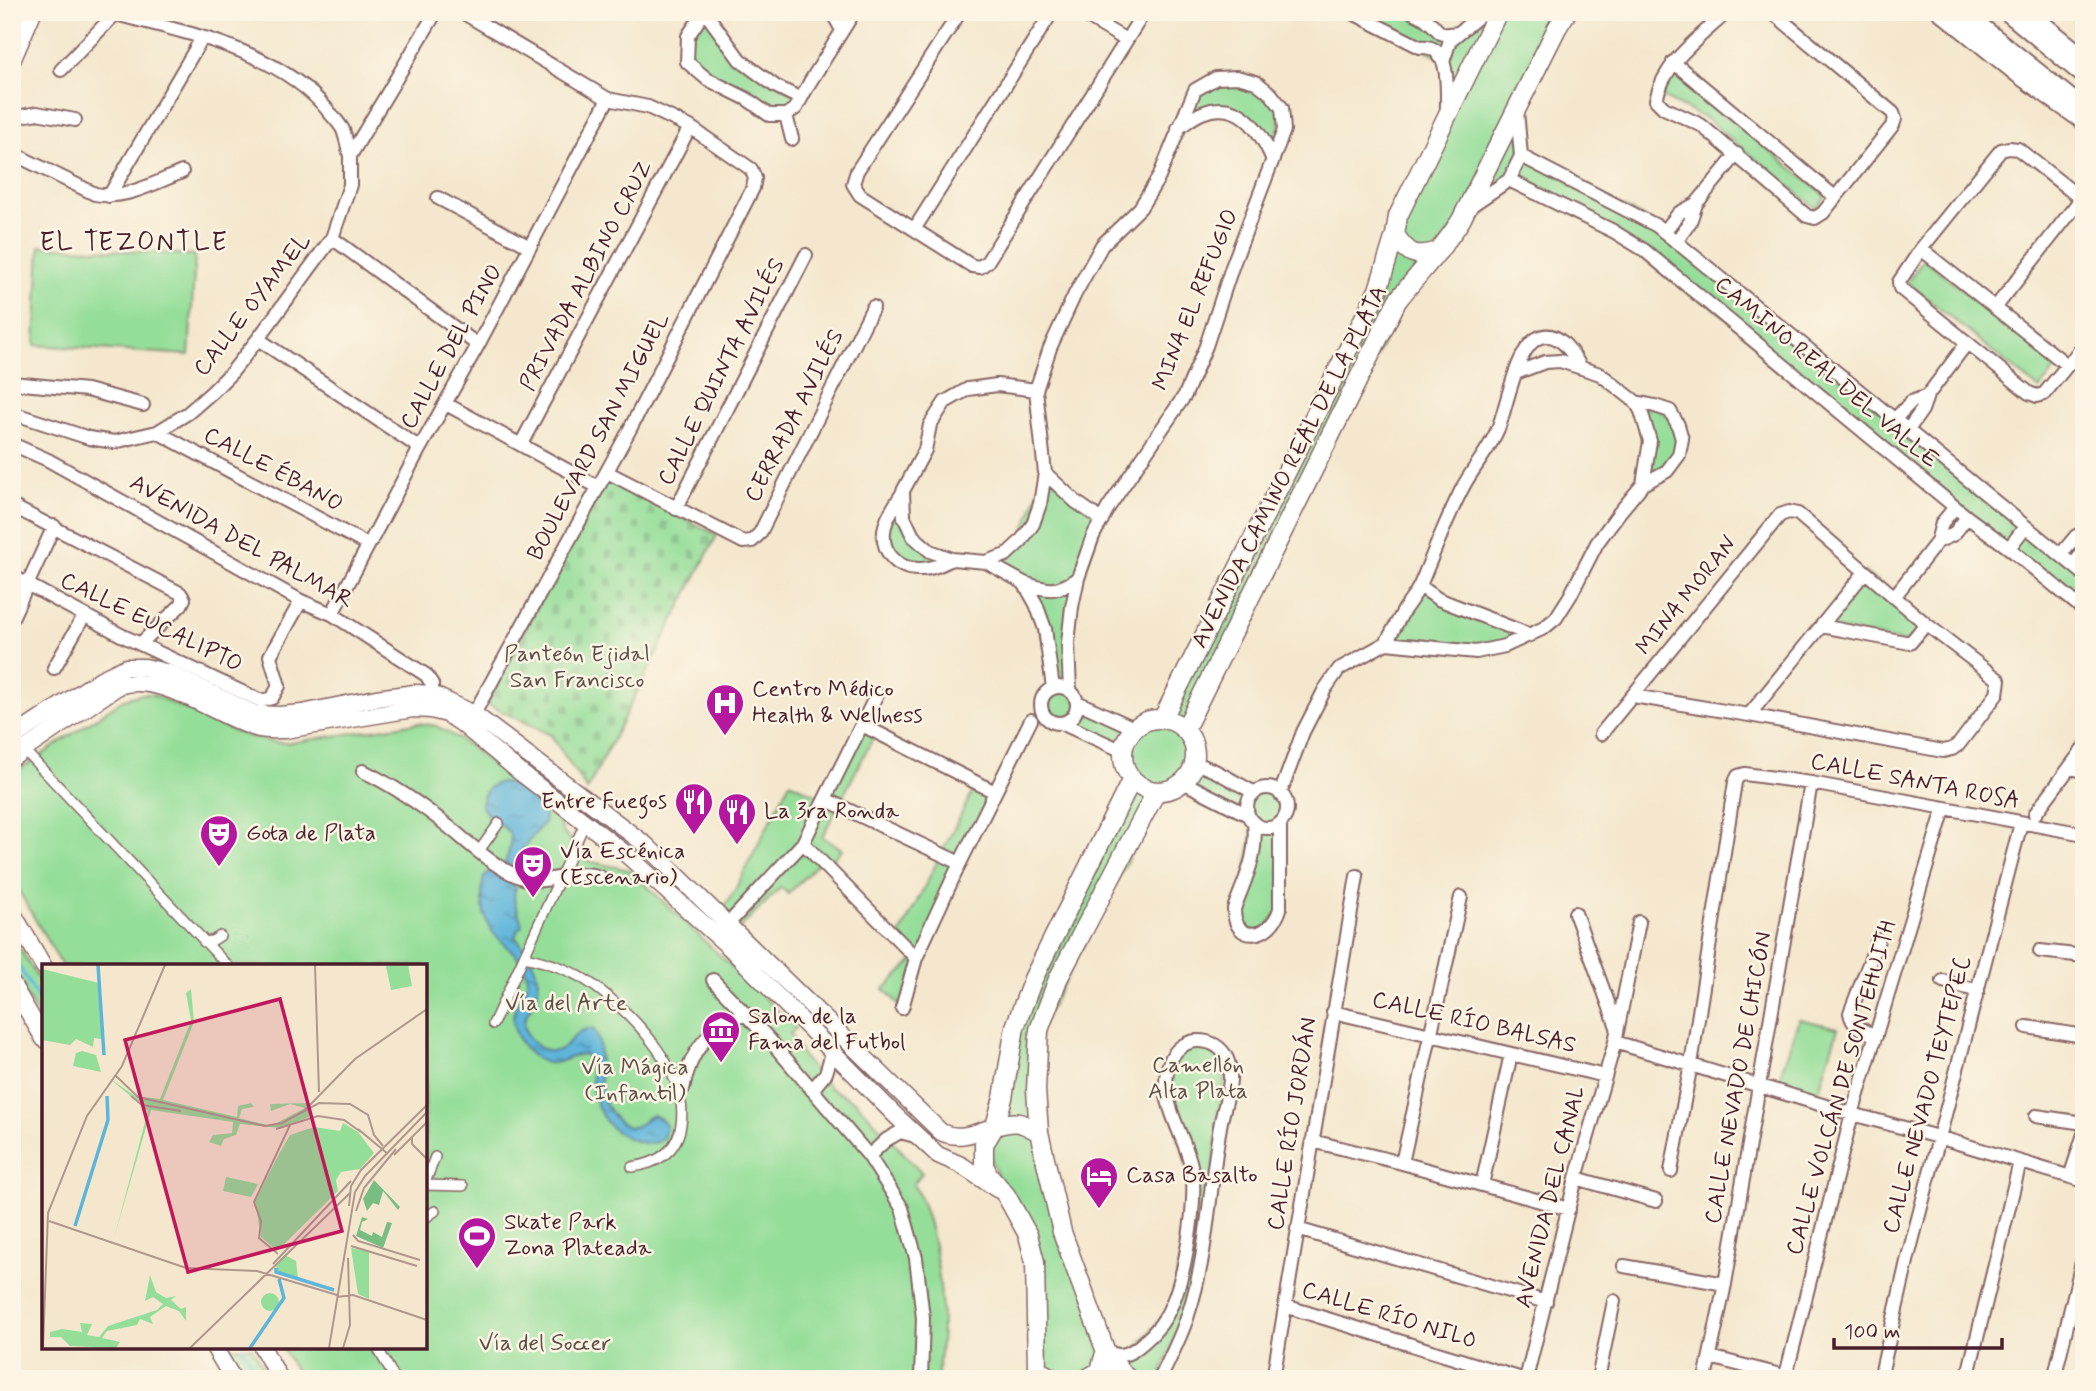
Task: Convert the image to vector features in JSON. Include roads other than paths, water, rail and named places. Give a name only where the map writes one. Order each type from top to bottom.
[{"type":"main road","name":"AVENIDA CAMINO REAL DE LA PLATA","points":[[1163,718],[1378,290],[1398,216],[1498,12]]},
{"type":"main road","points":[[1961,12],[2084,111]]},
{"type":"main road","points":[[2009,12],[2084,74]]},
{"type":"main road","name":"AVENIDA CAMINO REAL DE LA PLATA","points":[[1185,729],[1397,302],[1448,241],[1469,207],[1562,17]]},
{"type":"main road","points":[[1395,235],[1406,250],[1416,255],[1439,251]]},
{"type":"main road","points":[[1163,718],[1185,729],[1192,740],[1195,763],[1184,782],[1174,789],[1156,792],[1140,787],[1132,779],[1124,764],[1123,751],[1124,744],[1134,728],[1151,719],[1163,718]]},
{"type":"main road","points":[[1054,1379],[1036,1374],[1035,1262],[1028,1235],[1006,1195],[984,1165],[984,1144],[995,1126],[1003,1098],[1015,1027],[1033,979],[1132,779]]},
{"type":"main road","points":[[1111,1379],[1106,1352],[1062,1232],[1039,1132],[1036,1090],[1040,1030],[1058,979],[1156,792]]},
{"type":"main road","points":[[995,1126],[1013,1121],[1039,1132]]},
{"type":"main road","points":[[1086,1379],[1100,1371],[1106,1352]]},
{"type":"street","points":[[12,61],[33,12]]},
{"type":"street","name":"CALLE OYAMEL","points":[[12,414],[89,438],[114,442],[157,432],[188,413],[212,392],[258,339],[332,238],[350,185],[350,156],[436,12]]},
{"type":"street","points":[[463,12],[608,99],[648,107],[690,127]]},
{"type":"street","points":[[801,99],[775,86],[740,60],[704,12],[688,36],[687,62],[707,79],[724,85],[769,115],[786,115],[796,108],[854,12]]},
{"type":"street","points":[[832,12],[842,30]]},
{"type":"street","points":[[960,12],[856,171],[853,184],[860,195],[972,266],[980,267],[987,262],[1141,13]]},
{"type":"street","points":[[915,228],[1052,12]]},
{"type":"street","points":[[1079,12],[1126,40]]},
{"type":"street","points":[[1351,12],[1444,59]]},
{"type":"street","points":[[1412,12],[1458,33]]},
{"type":"street","points":[[1447,116],[1444,59],[1450,40],[1484,12]]},
{"type":"street","points":[[1727,12],[1673,62],[1656,100],[1664,108],[1701,125],[1807,216],[1815,218],[1823,213],[1895,119],[1893,113],[1772,12]]},
{"type":"street","points":[[1938,12],[2017,76],[2084,124]]},
{"type":"street","points":[[2031,12],[2084,55]]},
{"type":"street","points":[[61,70],[112,13],[202,38],[264,61],[303,85],[343,129],[350,156]]},
{"type":"street","points":[[109,197],[202,38]]},
{"type":"street","points":[[1673,62],[1835,197]]},
{"type":"street","name":"MINA EL REFUGIO","points":[[986,562],[1006,555],[1021,541],[1040,504],[1045,473],[1036,390],[1049,348],[1102,244],[1147,198],[1159,177],[1195,90],[1216,78],[1237,77],[1256,82],[1271,94],[1282,108],[1284,130],[1232,267],[1206,346],[1185,395],[1102,520],[1078,578],[1068,643],[1073,697]]},
{"type":"street","name":"CALLE DEL PINO","points":[[332,614],[608,99]]},
{"type":"street","points":[[1178,128],[1202,113],[1219,109],[1238,113],[1254,125],[1273,160]]},
{"type":"street","points":[[1469,207],[1512,181],[1523,157],[1517,111]]},
{"type":"street","points":[[12,118],[37,113],[75,120]]},
{"type":"street","points":[[786,115],[792,139]]},
{"type":"street","name":"BOULEVARD SAN MIGUEL","points":[[474,714],[631,429],[753,188],[755,177],[751,169],[690,127]]},
{"type":"street","name":"PRIVADA ALBINO CRUZ","points":[[521,444],[690,127]]},
{"type":"street","points":[[1995,308],[2083,200],[2018,149],[2001,150],[1921,249],[1902,276],[1900,288],[2029,393],[2037,396],[2044,394],[2084,345]]},
{"type":"street","points":[[12,153],[95,194],[109,197],[125,195],[182,172]]},
{"type":"street","points":[[1664,232],[1679,214],[1696,204],[1737,154]]},
{"type":"street","name":"CAMINO REAL DEL VALLE","points":[[1523,157],[1641,216],[1664,232],[2084,575]]},
{"type":"street","name":"CAMINO REAL DEL VALLE","points":[[1512,181],[1613,231],[1644,250],[2084,611]]},
{"type":"street","points":[[438,198],[530,247]]},
{"type":"street","points":[[1676,242],[1690,222],[1696,204]]},
{"type":"street","points":[[332,238],[478,345]]},
{"type":"street","points":[[1921,249],[2067,365]]},
{"type":"street","name":"CALLE QUINTA AVILÉS","points":[[676,509],[806,255]]},
{"type":"street","name":"CERRADA AVILÉS","points":[[676,509],[743,542],[752,541],[760,533],[873,307]]},
{"type":"street","points":[[1764,349],[1781,328]]},
{"type":"street","points":[[1280,793],[1303,732],[1325,689],[1339,669],[1386,643],[1420,586],[1460,493],[1494,440],[1504,415],[1509,387],[1526,351],[1534,340],[1544,336],[1561,340],[1569,347],[1580,366]]},
{"type":"street","points":[[258,339],[420,448]]},
{"type":"street","points":[[1908,429],[1922,410],[1927,396],[1967,343]]},
{"type":"street","points":[[1516,373],[1545,362],[1560,361],[1600,373],[1636,402],[1650,442],[1643,484]]},
{"type":"street","points":[[12,383],[87,390],[143,405]]},
{"type":"street","points":[[952,559],[924,569],[911,569],[888,555],[883,538],[885,524],[925,450],[930,425],[945,402],[968,388],[997,385],[1036,390]]},
{"type":"street","points":[[1895,419],[1910,402],[1927,396]]},
{"type":"street","points":[[1386,643],[1476,652],[1505,646],[1531,635],[1556,618],[1597,543],[1643,484],[1667,471],[1679,455],[1682,439],[1670,411],[1636,402]]},
{"type":"street","points":[[446,404],[598,487]]},
{"type":"street","name":"CALLE ÉBANO","points":[[157,432],[368,545]]},
{"type":"street","name":"AVENIDA DEL PALMAR","points":[[12,444],[48,460],[301,601],[332,614],[426,675],[432,684],[432,694]]},
{"type":"street","points":[[607,472],[676,509]]},
{"type":"street","points":[[1045,473],[1076,502],[1102,520]]},
{"type":"street","points":[[903,491],[904,517],[913,536],[930,551],[952,559],[986,562],[1024,583],[1041,589],[1053,590],[1067,586],[1078,578]]},
{"type":"street","points":[[12,506],[180,593],[184,599],[181,605],[140,644]]},
{"type":"street","points":[[1894,597],[1937,542],[1942,523],[1955,507]]},
{"type":"street","name":"MINA MORAN","points":[[1789,512],[1798,514],[1894,597],[1999,680],[1997,694],[1959,744],[1952,749],[1943,751],[1633,696],[1780,515],[1789,512]]},
{"type":"street","points":[[1937,542],[1954,534],[1967,517]]},
{"type":"street","points":[[12,618],[54,527]]},
{"type":"street","points":[[2009,548],[2025,527]]},
{"type":"street","points":[[2061,554],[2076,537],[2084,534]]},
{"type":"street","points":[[2073,565],[2084,551]]},
{"type":"street","points":[[1749,715],[1865,572]]},
{"type":"street","name":"CALLE EUCALIPTO","points":[[12,576],[84,616],[261,701],[272,698],[279,686],[270,656],[301,601]]},
{"type":"street","points":[[1024,583],[1036,604],[1045,629],[1053,688]]},
{"type":"street","points":[[1420,586],[1438,599],[1531,635]]},
{"type":"street","points":[[54,668],[84,616]]},
{"type":"street","points":[[1821,626],[1910,643],[1926,624]]},
{"type":"street","points":[[12,738],[101,678],[126,667],[145,667],[169,673],[255,713],[279,715],[360,709],[413,709],[431,710],[447,715],[461,723],[626,854],[729,947],[939,1155],[961,1165],[1006,1195]]},
{"type":"street","points":[[226,964],[18,754],[117,687],[129,682],[160,686],[243,723],[270,731],[285,730],[415,693],[432,694],[474,714],[646,845],[941,1132],[948,1136],[957,1136],[974,1134],[995,1126]]},
{"type":"street","points":[[1123,751],[1061,723],[1050,721],[1040,707],[1043,695],[1059,687],[1134,728]]},
{"type":"street","points":[[728,924],[803,843],[877,694]]},
{"type":"street","points":[[1601,733],[1633,696]]},
{"type":"street","points":[[1061,723],[1071,718],[1077,708],[1073,697]]},
{"type":"street","points":[[902,1008],[916,958],[1031,720]]},
{"type":"street","points":[[862,725],[995,792]]},
{"type":"street","points":[[2035,814],[2084,748]]},
{"type":"street","points":[[1195,763],[1255,793]]},
{"type":"street","points":[[2070,768],[2084,771]]},
{"type":"street","points":[[363,771],[408,797],[479,851],[519,877],[534,881],[583,874],[600,877]]},
{"type":"street","name":"CALLE SANTA ROSA","points":[[1691,1064],[1738,776],[1745,774],[1811,783],[2084,834]]},
{"type":"street","points":[[1184,782],[1251,819],[1262,828],[1280,823]]},
{"type":"street","name":"CALLE NEVADO DE CHICÓN","points":[[1706,1379],[1725,1284],[1811,783]]},
{"type":"street","points":[[1268,789],[1280,793],[1286,811],[1280,823],[1280,909],[1270,928],[1250,934],[1240,928],[1234,917],[1234,909],[1252,864],[1256,837],[1248,802],[1255,793],[1268,789]]},
{"type":"street","points":[[825,799],[960,863]]},
{"type":"street","name":"CALLE VOLCÁN DE SONTEHUITH","points":[[1789,1378],[1852,1114],[1944,809]]},
{"type":"street","points":[[479,851],[499,823]]},
{"type":"street","points":[[493,1024],[585,823]]},
{"type":"street","name":"CALLE NEVADO TEYTEPEC","points":[[1880,1379],[1938,1137],[2021,823]]},
{"type":"street","points":[[803,843],[916,958]]},
{"type":"street","name":"CALLE RÍO JORDÁN","points":[[1273,1379],[1357,876]]},
{"type":"street","points":[[1402,1163],[1461,897]]},
{"type":"street","points":[[12,912],[42,964]]},
{"type":"street","name":"AVENIDA DEL CANAL","points":[[1575,913],[1617,1027]]},
{"type":"street","name":"AVENIDA DEL CANAL","points":[[1524,1379],[1576,1178],[1615,1042],[1639,922]]},
{"type":"street","points":[[204,942],[220,936]]},
{"type":"street","points":[[1876,1036],[1856,1027],[1850,1013],[1878,940]]},
{"type":"street","points":[[2040,951],[2084,956]]},
{"type":"street","points":[[524,957],[580,976],[607,996],[656,1047],[682,1096]]},
{"type":"street","points":[[713,980],[746,1014],[869,1156],[902,1208],[916,1258],[923,1318],[921,1379]]},
{"type":"street","points":[[1943,981],[1978,991]]},
{"type":"street","points":[[12,984],[42,1036]]},
{"type":"street","name":"CALLE RÍO BALSAS","points":[[1333,1012],[1605,1076]]},
{"type":"street","points":[[632,1167],[659,1160],[670,1150],[678,1137],[683,1120],[682,1096],[693,1054],[708,1036],[723,1024],[746,1014]]},
{"type":"street","points":[[2027,1027],[2084,1036]]},
{"type":"street","points":[[1106,1352],[1120,1355],[1133,1351],[1158,1329],[1178,1288],[1194,1192],[1189,1157],[1173,1119],[1167,1086],[1168,1067],[1180,1046],[1195,1040],[1212,1043],[1221,1050],[1230,1072],[1200,1268],[1189,1313],[1160,1379]]},
{"type":"street","points":[[1615,1042],[2084,1181]]},
{"type":"street","points":[[811,1090],[826,1073],[833,1050]]},
{"type":"street","points":[[1482,1185],[1511,1054]]},
{"type":"street","points":[[1671,1171],[1691,1064]]},
{"type":"street","points":[[2036,1116],[2084,1123]]},
{"type":"street","points":[[869,1156],[886,1140],[900,1132],[919,1137]]},
{"type":"street","points":[[2070,1177],[2084,1134]]},
{"type":"street","points":[[1312,1141],[1569,1209]]},
{"type":"street","points":[[427,1179],[435,1157]]},
{"type":"street","points":[[1189,1157],[1215,1157]]},
{"type":"street","points":[[1967,1379],[2020,1162]]},
{"type":"street","points":[[1576,1178],[1656,1201]]},
{"type":"street","points":[[427,1184],[463,1186]]},
{"type":"street","points":[[427,1217],[435,1211]]},
{"type":"street","points":[[1297,1229],[1546,1302]]},
{"type":"street","points":[[2054,1379],[2084,1254]]},
{"type":"street","points":[[1624,1266],[1725,1284]]},
{"type":"street","points":[[1598,1379],[1615,1301]]},
{"type":"street","name":"CALLE RÍO NILO","points":[[1285,1306],[1524,1379]]},
{"type":"street","points":[[1158,1329],[1178,1341]]},
{"type":"street","points":[[216,1349],[233,1379]]},
{"type":"street","points":[[263,1349],[280,1379]]},
{"type":"street","points":[[378,1349],[395,1379]]},
{"type":"street","points":[[1106,1352],[1129,1379]]},
{"type":"street","points":[[1710,1357],[1789,1378]]},
{"type":"water","points":[[500,782],[524,791],[544,809],[545,821],[524,847],[507,876],[516,888],[515,903],[522,926],[515,937],[532,961],[538,982],[536,997],[525,1018],[526,1031],[538,1046],[555,1051],[580,1032],[593,1029],[599,1047],[602,1094],[607,1106],[618,1121],[629,1127],[636,1126],[653,1115],[661,1119],[666,1130],[662,1139],[657,1142],[646,1143],[625,1137],[606,1122],[595,1100],[591,1066],[585,1054],[547,1063],[527,1050],[517,1035],[513,1017],[526,986],[525,969],[518,957],[490,927],[482,900],[485,876],[505,863],[510,849],[511,839],[508,832],[486,813],[481,804],[487,790]]},
{"type":"waterway","points":[[12,955],[42,1006]]},
{"type":"waterway","points":[[243,1349],[260,1379]]},
{"type":"place","name":"Centro Médico Health & Wellness","points":[[725,737]]},
{"type":"place","name":"Entre Fuegos","points":[[694,836]]},
{"type":"place","name":"La 3ra Ronda","points":[[737,846]]},
{"type":"place","name":"Gota de Plata","points":[[219,868]]},
{"type":"place","name":"Vía Escénica (Escenario)","points":[[533,899]]},
{"type":"place","name":"Salon de la Fama del Futbol","points":[[721,1064]]},
{"type":"place","name":"Casa Basalto","points":[[1099,1210]]},
{"type":"place","name":"Skate Park Zona Plateada","points":[[477,1270]]},
{"type":"district","name":"EL TEZONTLE","points":[[134,243]]},
{"type":"park label","name":"Panteón Ejidal San Francisco","points":[[577,668]]},
{"type":"park label","name":"Vía del Arte","points":[[566,1004]]},
{"type":"park label","name":"Camellón Alta Plata","points":[[1198,1079]]},
{"type":"park label","name":"Vía Mágica (Infantil)","points":[[635,1081]]},
{"type":"park label","name":"Vía del Soccer","points":[[545,1344]]}]
